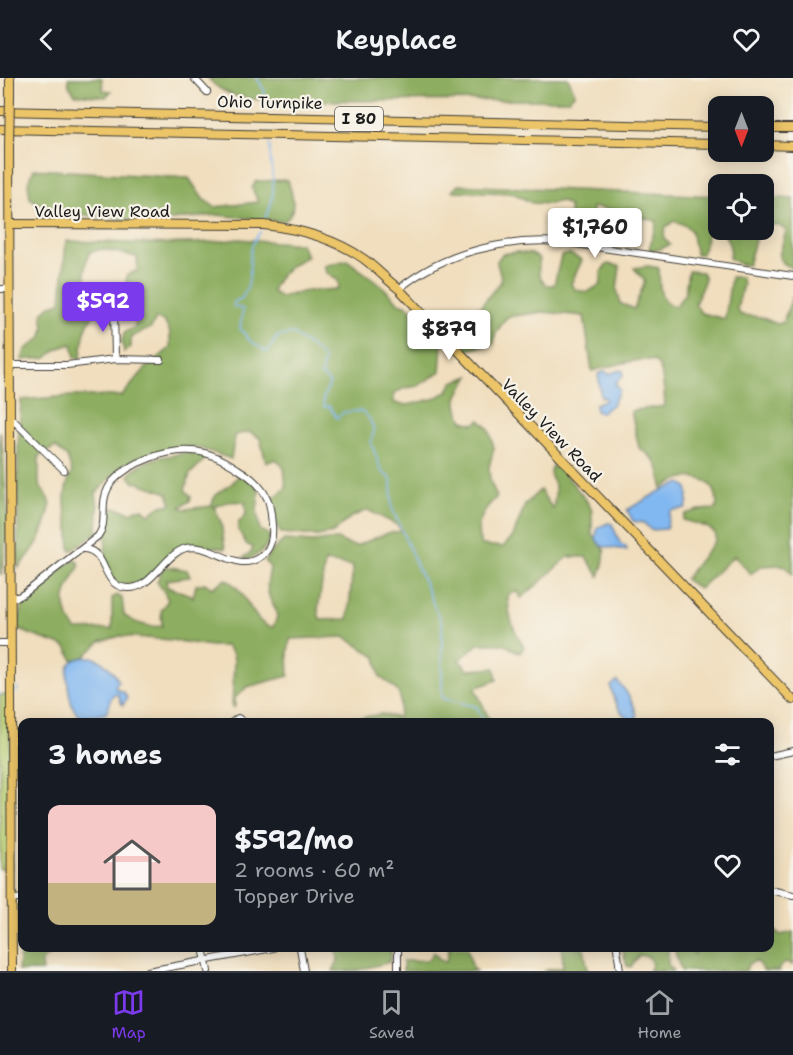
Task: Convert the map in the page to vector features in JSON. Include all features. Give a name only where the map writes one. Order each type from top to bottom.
[{"type":"highway","name":"Ohio Turnpike","points":[[0,111],[708,127]]},
{"type":"highway","points":[[774,128],[793,128]]},
{"type":"highway","name":"Ohio Turnpike","points":[[0,129],[708,144]]},
{"type":"highway","points":[[774,145],[793,146]]},
{"type":"main road","points":[[10,78],[12,971]]},
{"type":"main road","name":"Valley View Road","points":[[10,224],[206,224],[286,227],[345,247],[399,289],[793,700]]},
{"type":"street","points":[[194,78],[207,93]]},
{"type":"street","points":[[399,289],[432,267],[467,253],[493,246],[524,242],[562,242],[793,276]]},
{"type":"street","points":[[0,289],[10,289]]},
{"type":"street","points":[[114,306],[115,358]]},
{"type":"street","points":[[10,365],[67,365],[115,358],[161,360]]},
{"type":"street","points":[[10,417],[64,470]]},
{"type":"street","points":[[10,597],[18,597],[26,593],[84,549],[102,531],[103,502],[105,494],[114,481],[132,466],[160,455],[192,451],[223,460],[253,480],[262,490],[269,505],[272,530],[270,546],[264,554],[252,561],[240,562],[199,548],[186,549],[174,555],[141,585],[124,588],[108,577],[97,553],[84,549]]},
{"type":"street","points":[[0,643],[10,643]]},
{"type":"street","points":[[774,755],[793,751]]},
{"type":"street","points":[[774,892],[793,895]]},
{"type":"street","points":[[11,900],[18,899]]},
{"type":"street","points":[[204,952],[208,971]]},
{"type":"street","points":[[148,971],[252,952]]},
{"type":"street","points":[[301,952],[304,971]]},
{"type":"street","points":[[398,952],[398,971]]},
{"type":"street","points":[[618,952],[620,971]]},
{"type":"green space","points":[[68,78],[102,78],[103,90],[111,91],[106,97],[75,94],[69,86]]},
{"type":"green space","points":[[208,78],[568,78],[575,93],[568,100],[283,101],[233,95],[216,86]]},
{"type":"green space","points":[[34,169],[189,178],[203,199],[215,207],[258,202],[252,188],[256,181],[288,180],[293,206],[286,220],[278,221],[217,215],[154,222],[66,213],[30,198],[28,183]]},
{"type":"green space","points":[[458,185],[708,196],[708,233],[702,254],[696,254],[690,230],[674,221],[665,228],[664,238],[670,245],[655,251],[649,249],[657,221],[592,207],[595,234],[591,240],[578,237],[570,226],[569,206],[561,201],[550,204],[532,203],[513,193],[452,191]]},
{"type":"green space","points":[[774,198],[793,199],[793,269],[783,263],[779,256],[786,231],[774,225]]},
{"type":"green space","points":[[239,239],[301,244],[307,256],[290,266],[278,279],[272,291],[280,297],[306,291],[339,289],[338,280],[326,272],[324,266],[347,260],[381,285],[399,303],[408,306],[421,324],[442,345],[440,372],[418,386],[394,393],[394,403],[408,405],[433,399],[447,392],[453,382],[470,376],[457,397],[459,413],[463,421],[474,424],[480,420],[489,429],[494,448],[489,467],[490,480],[497,497],[484,513],[479,525],[479,539],[482,545],[503,547],[513,536],[525,505],[540,490],[553,509],[555,489],[550,475],[552,466],[561,469],[586,500],[592,510],[592,534],[605,551],[599,576],[586,557],[568,557],[521,598],[518,591],[508,595],[512,622],[524,647],[520,653],[503,644],[478,644],[459,660],[468,670],[495,668],[497,680],[475,688],[489,718],[398,718],[401,703],[399,694],[380,677],[376,657],[345,637],[290,639],[289,676],[247,687],[235,698],[235,707],[232,708],[234,661],[233,654],[226,646],[120,636],[100,642],[84,657],[73,660],[66,647],[17,628],[24,600],[70,562],[76,560],[80,565],[67,590],[65,604],[66,612],[76,630],[112,629],[112,598],[117,595],[122,598],[124,615],[128,618],[147,626],[162,626],[161,610],[168,600],[157,582],[163,568],[170,567],[187,570],[190,577],[166,580],[167,587],[193,597],[196,585],[205,583],[212,588],[226,579],[238,589],[262,623],[273,627],[277,612],[269,598],[267,583],[270,567],[265,562],[269,554],[284,540],[313,542],[337,539],[356,546],[387,533],[402,531],[397,525],[368,510],[351,517],[333,533],[317,536],[281,533],[273,518],[275,513],[271,500],[286,488],[284,468],[276,459],[266,463],[260,438],[249,432],[235,435],[231,459],[200,448],[179,447],[153,453],[122,466],[96,493],[97,532],[71,551],[65,497],[72,472],[67,457],[55,447],[39,456],[39,483],[51,504],[46,524],[40,539],[18,568],[18,446],[21,400],[72,396],[122,396],[144,370],[170,348],[170,333],[164,321],[156,319],[151,328],[131,337],[131,347],[124,352],[122,340],[125,332],[135,327],[137,318],[125,314],[134,305],[137,295],[138,286],[126,283],[127,275],[138,270],[137,257],[102,249],[90,252],[85,267],[86,281],[100,309],[87,325],[81,358],[75,358],[72,344],[59,348],[46,358],[22,360],[25,350],[42,337],[44,327],[42,313],[51,305],[61,302],[66,241],[196,243]],"holes":[[[325,562],[353,566],[348,619],[320,620],[318,610]]]},
{"type":"green space","points":[[728,240],[755,240],[748,265],[739,264],[729,258]]},
{"type":"green space","points":[[517,252],[532,254],[540,259],[539,273],[546,285],[554,285],[561,256],[570,254],[582,260],[571,284],[576,290],[588,292],[601,284],[601,272],[607,264],[620,266],[617,290],[621,304],[634,309],[645,281],[634,268],[648,266],[659,268],[661,292],[665,302],[676,306],[685,293],[688,271],[702,272],[705,279],[695,304],[701,313],[725,319],[731,277],[741,277],[743,284],[737,309],[741,315],[761,317],[777,324],[783,322],[793,295],[793,574],[783,565],[761,566],[751,574],[734,556],[699,589],[685,579],[715,540],[715,533],[707,527],[683,520],[685,514],[716,509],[717,502],[710,484],[699,479],[681,479],[662,488],[656,464],[639,448],[631,411],[665,406],[662,377],[657,363],[645,360],[636,361],[592,371],[584,316],[543,312],[507,317],[495,334],[494,343],[464,351],[438,324],[439,320],[455,312],[476,313],[501,281],[497,261],[502,254]]},
{"type":"green space","points":[[0,431],[8,523],[2,574],[0,574]]},
{"type":"green space","points":[[186,453],[203,455],[206,458],[190,474],[185,490],[191,496],[190,501],[180,507],[185,509],[212,506],[216,495],[242,473],[259,491],[257,511],[260,530],[270,537],[267,545],[251,558],[247,560],[244,557],[252,551],[253,547],[247,545],[238,529],[239,522],[246,514],[245,502],[225,503],[214,507],[221,522],[225,549],[187,546],[138,585],[120,585],[114,581],[105,564],[107,509],[117,508],[132,513],[136,509],[143,509],[149,514],[161,506],[171,504],[168,493],[133,481],[129,476],[139,465],[146,462]]},
{"type":"green space","points":[[0,695],[10,695],[11,869],[0,869]]},
{"type":"green space","points":[[382,714],[398,718],[360,718]]},
{"type":"green space","points":[[774,931],[781,935],[793,932],[793,965],[786,962],[779,968],[780,971],[764,971],[756,961],[748,964],[746,971],[681,971],[675,952],[692,952],[694,954],[694,952],[774,952]]},
{"type":"green space","points":[[20,952],[58,952],[49,955],[41,962],[42,971],[18,971]]},
{"type":"green space","points":[[337,952],[391,952],[390,962],[355,971],[333,971],[338,961]]},
{"type":"green space","points":[[434,952],[440,960],[446,962],[448,952],[468,952],[473,969],[476,971],[403,971],[403,961],[428,960]]},
{"type":"green space","points":[[562,952],[585,952],[588,971],[543,971],[563,967]]},
{"type":"green space","points":[[623,952],[668,952],[668,964],[673,971],[649,971],[652,965],[649,957],[639,955],[631,967],[627,966]]},
{"type":"water","points":[[605,371],[609,374],[623,371],[623,376],[615,383],[620,390],[612,405],[600,413],[596,411],[595,404],[606,400],[605,397],[601,397],[598,374]]},
{"type":"water","points":[[681,483],[688,490],[686,509],[670,512],[666,529],[651,530],[644,523],[633,521],[627,510],[662,490]]},
{"type":"water","points":[[608,523],[612,524],[620,543],[627,550],[601,546],[596,539],[597,528]]},
{"type":"water","points":[[92,657],[104,663],[111,670],[119,682],[116,684],[116,689],[124,692],[127,698],[123,705],[119,695],[114,694],[105,714],[80,717],[71,702],[67,671],[76,659]]},
{"type":"water","points":[[617,681],[627,693],[634,706],[636,718],[628,718],[621,712],[611,686]]},
{"type":"waterway","points":[[257,78],[264,90],[267,106]]},
{"type":"waterway","points":[[265,218],[271,205],[273,191],[269,144]]},
{"type":"waterway","points":[[261,231],[252,244],[248,287],[242,298],[234,302],[234,307],[243,309],[240,328],[249,340],[267,352],[278,336],[293,334],[324,359],[321,375],[330,383],[323,398],[324,407],[329,406],[337,418],[344,412],[361,411],[369,418],[374,430],[371,443],[382,472],[391,479],[392,508],[442,624],[442,698],[477,707],[482,718]]},
{"type":"waterway","points":[[16,693],[18,687]]}]
